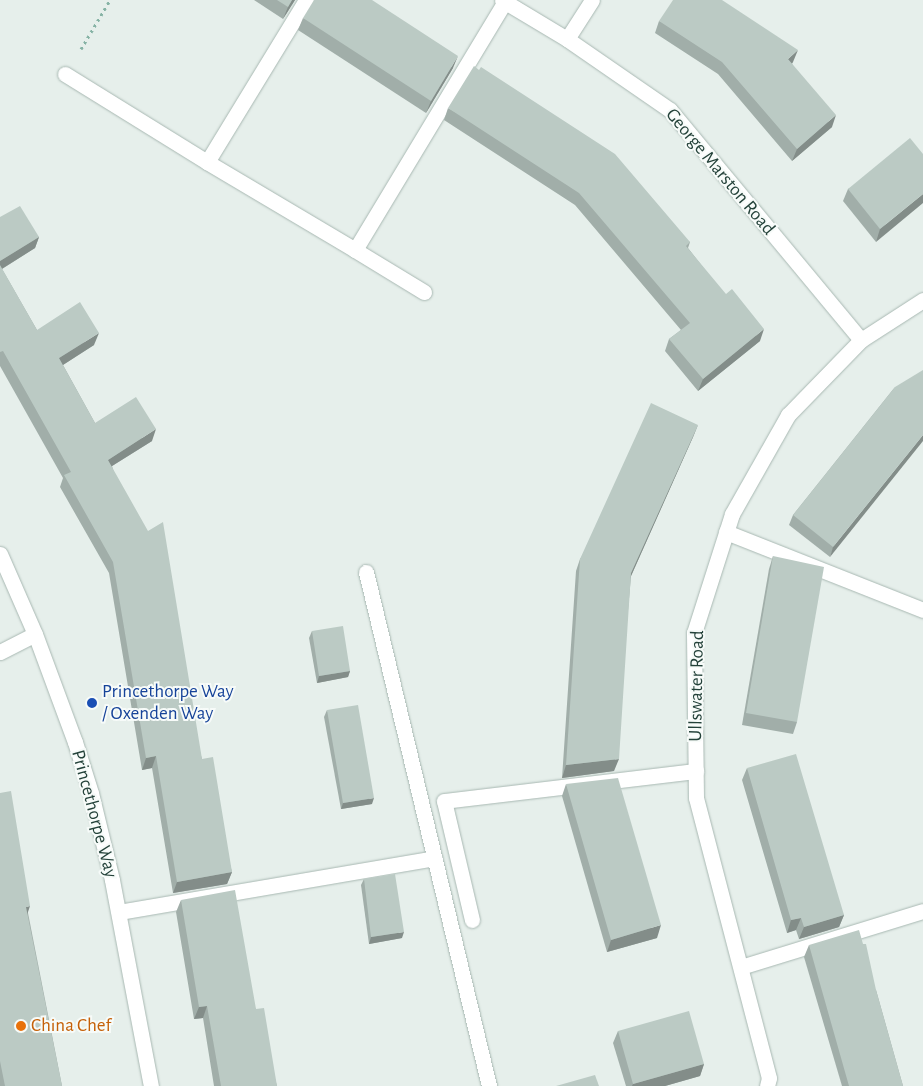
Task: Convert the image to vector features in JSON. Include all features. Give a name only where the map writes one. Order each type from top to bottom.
[{"type":"street","points":[[207,162],[306,0]]},
{"type":"street","points":[[567,39],[592,0]]},
{"type":"street","points":[[355,250],[504,1]]},
{"type":"street","name":"George Marston Road","points":[[504,1],[567,39],[670,110],[861,340]]},
{"type":"street","points":[[65,74],[207,162],[424,292]]},
{"type":"street","name":"Ullswater Road","points":[[767,1086],[769,1078],[696,798],[694,633],[732,514],[788,415],[861,340],[923,300]]},
{"type":"street","points":[[726,532],[923,610]]},
{"type":"street","name":"Princethorpe Way","points":[[0,554],[35,634],[75,742],[91,793],[119,912],[150,1086]]},
{"type":"street","points":[[366,572],[489,1086]]},
{"type":"street","points":[[0,652],[35,634]]},
{"type":"street","points":[[472,920],[444,801],[696,771]]},
{"type":"street","points":[[119,912],[434,858]]},
{"type":"street","points":[[741,967],[923,911]]},
{"type":"path","points":[[65,74],[110,0]]},
{"type":"building","points":[[277,0],[292,0],[288,7]]},
{"type":"building","points":[[314,0],[372,0],[458,56],[431,101],[303,18]]},
{"type":"building","points":[[673,0],[722,0],[798,50],[788,59],[836,115],[797,149],[722,62],[659,21]]},
{"type":"building","points":[[474,66],[479,70],[481,67],[615,154],[690,242],[686,246],[726,294],[732,289],[764,329],[703,379],[669,339],[690,323],[579,193],[448,108]]},
{"type":"building","points":[[910,138],[923,154],[923,194],[880,229],[848,189]]},
{"type":"building","points":[[20,206],[39,237],[0,261],[0,217]]},
{"type":"building","points":[[0,265],[37,330],[80,302],[99,333],[59,358],[95,423],[136,397],[156,429],[108,460],[148,531],[163,522],[202,759],[213,757],[232,872],[177,882],[156,756],[146,758],[113,562],[64,475],[71,472],[3,351],[0,352]]},
{"type":"building","points":[[923,370],[923,435],[833,547],[793,515],[895,387]]},
{"type":"building","points":[[651,403],[698,425],[631,573],[619,759],[566,765],[580,559]]},
{"type":"building","points":[[773,556],[824,567],[797,722],[746,713]]},
{"type":"building","points":[[343,626],[350,671],[319,676],[312,631]]},
{"type":"building","points":[[358,705],[374,798],[343,803],[327,710]]},
{"type":"building","points":[[796,754],[844,915],[804,927],[801,918],[791,920],[747,768]]},
{"type":"building","points":[[618,778],[661,925],[611,940],[566,784]]},
{"type":"building","points":[[11,791],[30,906],[26,907],[62,1086],[5,1086],[0,1061],[0,793]]},
{"type":"building","points":[[395,874],[404,932],[371,937],[364,879]]},
{"type":"building","points":[[235,890],[256,1009],[264,1008],[277,1086],[221,1086],[207,1006],[199,1007],[181,900]]},
{"type":"building","points":[[859,930],[863,944],[866,944],[876,990],[903,1086],[849,1086],[809,945]]},
{"type":"building","points":[[689,1011],[704,1064],[633,1084],[618,1031]]},
{"type":"building","points":[[595,1075],[599,1086],[556,1086]]},
{"type":"place","name":"Princethorpe Way / Oxenden Way","points":[[92,703]]},
{"type":"place","name":"China Chef","points":[[21,1026]]}]
